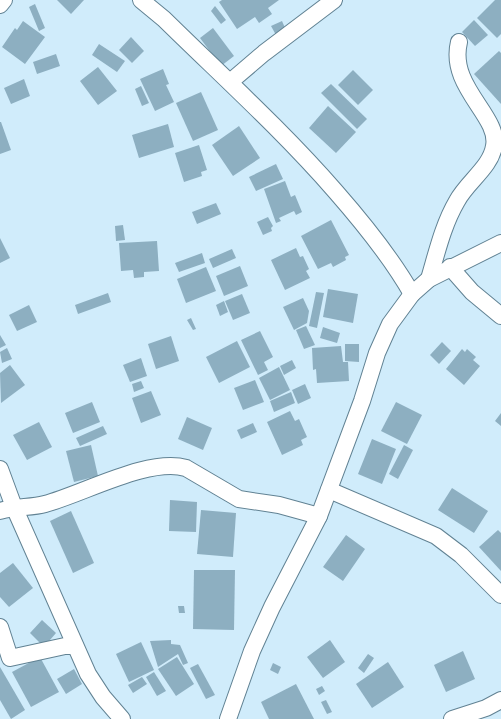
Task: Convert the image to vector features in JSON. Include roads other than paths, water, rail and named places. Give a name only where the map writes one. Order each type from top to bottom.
[{"type":"street","points":[[0,5],[4,0]]},
{"type":"street","points":[[141,0],[164,19],[300,150],[357,216],[397,267],[412,294]]},
{"type":"street","points":[[230,82],[264,53],[334,0]]},
{"type":"street","points":[[429,279],[445,224],[458,199],[490,159],[495,145],[489,123],[471,96],[461,74],[457,62],[459,42]]},
{"type":"street","points":[[228,719],[252,651],[272,607],[319,516],[362,401],[377,353],[390,324],[412,294],[429,279],[501,243]]},
{"type":"street","points":[[450,268],[472,292],[501,316]]},
{"type":"street","points":[[7,509],[45,504],[126,476],[167,465],[177,465],[186,468],[239,499],[279,505],[319,516]]},
{"type":"street","points":[[0,470],[7,509],[76,646],[88,674],[99,691],[122,719]]},
{"type":"street","points":[[329,490],[436,536],[461,555],[501,595]]},
{"type":"street","points":[[0,627],[10,658],[65,646],[76,646]]},
{"type":"street","points":[[452,719],[486,708],[501,700]]}]
